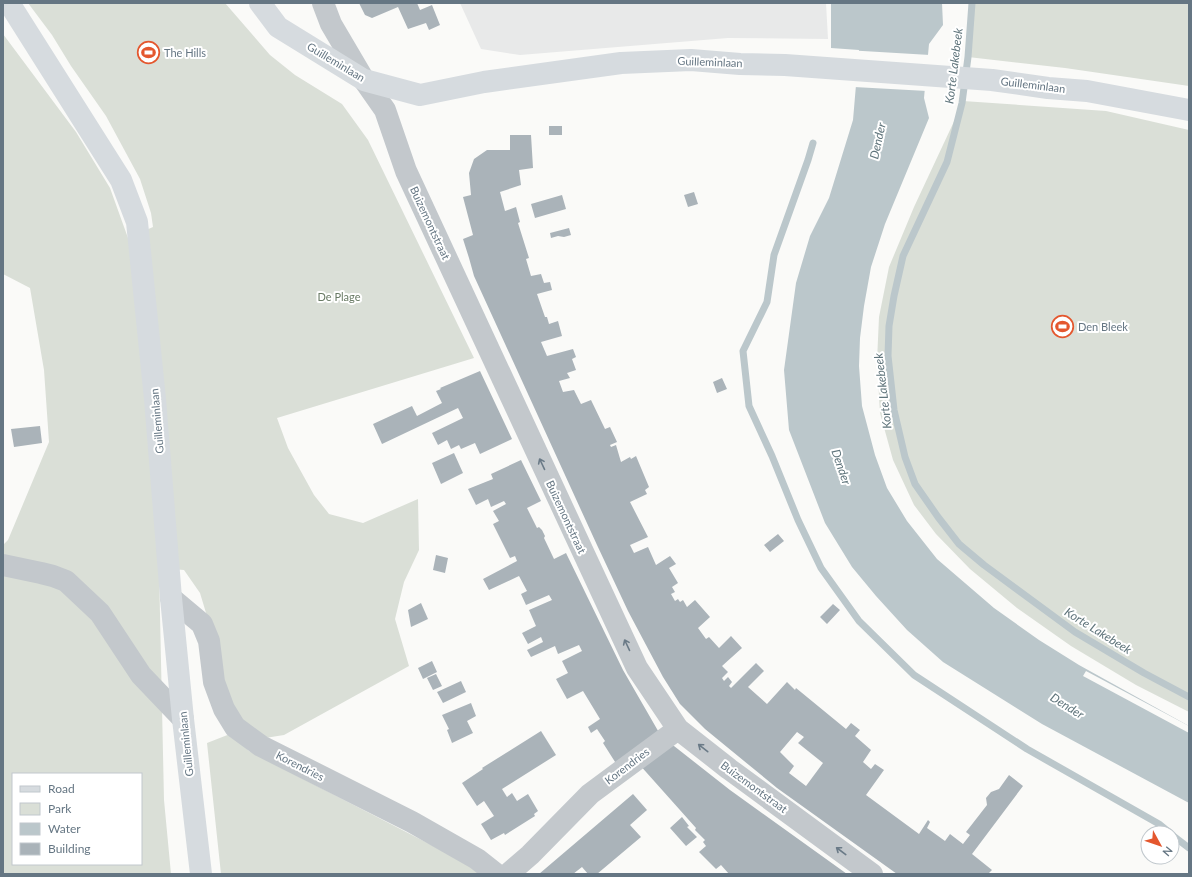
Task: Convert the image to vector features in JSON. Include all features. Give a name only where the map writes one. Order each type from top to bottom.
[{"type":"main road","name":"Guilleminlaan","points":[[9,3],[121,180],[137,222],[155,399],[171,598],[201,874]]},
{"type":"main road","name":"Guilleminlaan","points":[[260,3],[278,27],[364,80],[420,95],[484,82],[621,63],[691,60],[740,64],[785,65],[992,80],[1048,88],[1087,91],[1189,110]]},
{"type":"street","name":"Buizemontstraat","points":[[322,3],[331,24],[364,80],[385,110],[406,171],[637,668],[678,729],[729,769],[872,874]]},
{"type":"street","points":[[3,565],[53,576],[66,582],[100,613],[141,675],[183,719]]},
{"type":"street","name":"Korendries","points":[[171,598],[202,624],[209,641],[214,682],[224,709],[236,727],[261,746],[412,822],[505,873],[530,855],[590,794],[678,729]]},
{"type":"shaded area","points":[[460,3],[826,3],[828,39],[728,38],[520,55],[481,49]]},
{"type":"green space","name":"De Plage","points":[[28,3],[225,3],[270,55],[295,75],[342,104],[368,140],[474,358],[277,418],[288,448],[314,495],[329,514],[363,523],[418,499],[419,550],[404,582],[395,619],[409,666],[284,735],[265,738],[243,724],[229,703],[213,636],[200,593],[184,570],[159,568],[164,800],[171,874],[3,874],[3,545],[8,540],[49,442],[44,370],[30,288],[3,274],[3,34],[76,132],[110,188],[128,238],[153,227],[151,213],[140,179],[106,116],[71,66],[52,35]]},
{"type":"green space","points":[[972,3],[1189,3],[1189,86],[1065,68],[968,57]]},
{"type":"green space","points":[[963,101],[1106,111],[1189,130],[1189,712],[1136,685],[1071,646],[1017,608],[970,569],[936,534],[914,505],[893,460],[880,413],[877,361],[879,317],[889,267],[914,207]]},
{"type":"green space","points":[[230,734],[249,751],[474,867],[480,874],[221,874],[207,743]]},
{"type":"water","name":"Dender","points":[[831,3],[942,3],[943,25],[929,44],[924,98],[929,118],[885,224],[871,267],[860,338],[859,366],[862,406],[875,455],[887,488],[907,521],[937,559],[994,608],[1039,640],[1079,665],[1189,726],[1189,803],[1042,724],[943,662],[907,630],[876,596],[852,567],[825,523],[789,430],[784,370],[796,283],[810,236],[829,198],[853,120],[859,50],[831,48]]},
{"type":"pier","points":[[829,49],[930,55],[927,91],[854,87],[857,52]]},
{"type":"pier","points":[[1086,671],[1189,726],[1189,733],[1083,676]]},
{"type":"building","points":[[359,3],[417,3],[420,10],[432,5],[440,25],[429,30],[426,23],[408,29],[398,7],[372,18],[365,15]]},
{"type":"building","points":[[549,126],[562,126],[562,135],[549,135]]},
{"type":"building","points":[[510,135],[531,135],[533,168],[519,170],[521,185],[500,192],[505,211],[516,207],[520,222],[518,223],[529,258],[526,259],[531,276],[541,274],[544,283],[550,282],[552,290],[537,294],[549,324],[558,321],[562,336],[541,342],[547,356],[573,349],[576,357],[572,359],[576,370],[567,373],[570,378],[559,381],[563,392],[574,390],[581,404],[591,400],[605,429],[610,427],[617,442],[610,445],[611,447],[616,445],[621,462],[630,457],[631,459],[636,456],[649,487],[645,490],[647,494],[630,502],[648,537],[630,545],[634,553],[648,547],[656,565],[670,556],[676,564],[669,568],[678,583],[672,587],[675,592],[671,594],[675,601],[678,599],[680,602],[683,600],[687,607],[695,600],[710,617],[698,628],[706,639],[709,637],[719,648],[731,636],[742,648],[722,666],[728,672],[722,678],[724,681],[728,677],[732,682],[729,686],[731,688],[756,663],[764,671],[748,687],[767,704],[787,682],[795,690],[796,688],[846,729],[851,723],[860,730],[855,736],[871,750],[863,762],[871,769],[875,764],[884,770],[866,795],[919,834],[928,820],[930,822],[927,828],[945,841],[950,834],[963,844],[970,835],[966,832],[987,805],[986,798],[991,792],[999,789],[1009,775],[1023,786],[972,854],[992,870],[988,874],[897,874],[777,788],[705,729],[680,704],[663,677],[628,611],[474,276],[463,239],[473,235],[463,197],[471,195],[469,173],[474,159],[487,150],[510,150]],"holes":[[[797,732],[804,737],[798,743],[823,763],[806,786],[789,773],[794,766],[780,752]]]},
{"type":"building","points":[[694,192],[698,204],[688,207],[684,195]]},
{"type":"building","points":[[562,195],[566,209],[535,218],[531,204]]},
{"type":"building","points":[[569,228],[571,235],[551,238],[550,233]]},
{"type":"building","points":[[480,371],[512,439],[480,454],[475,443],[461,449],[459,445],[451,449],[447,440],[438,445],[432,433],[463,418],[458,408],[382,444],[373,424],[412,406],[417,416],[442,403],[436,391],[441,389],[440,388]]},
{"type":"building","points":[[722,378],[727,389],[717,393],[713,382]]},
{"type":"building","points":[[40,426],[42,443],[14,447],[11,429]]},
{"type":"building","points":[[454,453],[463,473],[441,484],[432,463]]},
{"type":"building","points":[[521,460],[541,501],[527,508],[537,528],[539,527],[542,530],[545,536],[544,538],[554,559],[566,553],[623,670],[661,736],[617,765],[603,743],[605,741],[597,729],[591,733],[588,727],[600,719],[583,691],[567,699],[556,679],[568,673],[562,661],[582,651],[579,645],[558,654],[555,646],[531,657],[527,650],[543,642],[541,637],[528,644],[522,633],[536,626],[529,610],[552,600],[549,595],[526,605],[521,594],[527,591],[519,576],[489,590],[483,579],[517,561],[515,556],[510,558],[493,524],[499,521],[493,511],[506,504],[504,501],[491,507],[488,499],[476,505],[468,489],[493,479],[491,474]]},
{"type":"building","points":[[778,534],[784,541],[770,552],[764,545]]},
{"type":"building","points":[[436,555],[448,558],[445,573],[433,570]]},
{"type":"building","points":[[421,603],[428,619],[411,627],[408,610]]},
{"type":"building","points":[[833,604],[840,610],[827,624],[820,617]]},
{"type":"building","points":[[432,661],[437,672],[423,679],[418,668]]},
{"type":"building","points":[[436,674],[442,686],[433,690],[427,678]]},
{"type":"building","points":[[461,681],[466,692],[443,703],[437,692]]},
{"type":"building","points":[[471,703],[476,716],[467,721],[473,733],[452,743],[447,730],[449,729],[442,715]]},
{"type":"building","points":[[541,731],[556,755],[502,789],[507,797],[512,793],[517,801],[528,794],[538,811],[534,814],[535,816],[505,835],[504,833],[491,840],[481,824],[494,816],[484,801],[477,806],[462,783],[483,769],[482,768]]},
{"type":"building","points":[[663,745],[674,746],[730,790],[847,874],[729,874],[721,865],[716,869],[699,852],[706,846],[703,842],[705,840],[638,763]]},
{"type":"building","points":[[633,794],[647,810],[630,825],[641,837],[597,874],[588,874],[582,867],[573,874],[539,874]]},
{"type":"building","points":[[682,817],[689,826],[687,827],[697,837],[686,846],[670,828]]},
{"type":"waterway","name":"Korte Lakebeek","points":[[972,3],[968,57],[962,103],[947,162],[903,256],[889,326],[888,356],[894,410],[905,457],[915,484],[959,544],[984,565],[1075,632],[1144,673],[1189,697]]},
{"type":"waterway","points":[[813,143],[774,255],[767,302],[743,351],[749,406],[772,456],[798,520],[821,568],[859,621],[914,675],[1027,749],[1160,825]]},
{"type":"waterway","points":[[1180,841],[1189,848]]},
{"type":"place","name":"The Hills","points":[[148,53]]},
{"type":"place","name":"Den Bleek","points":[[1063,327]]}]
